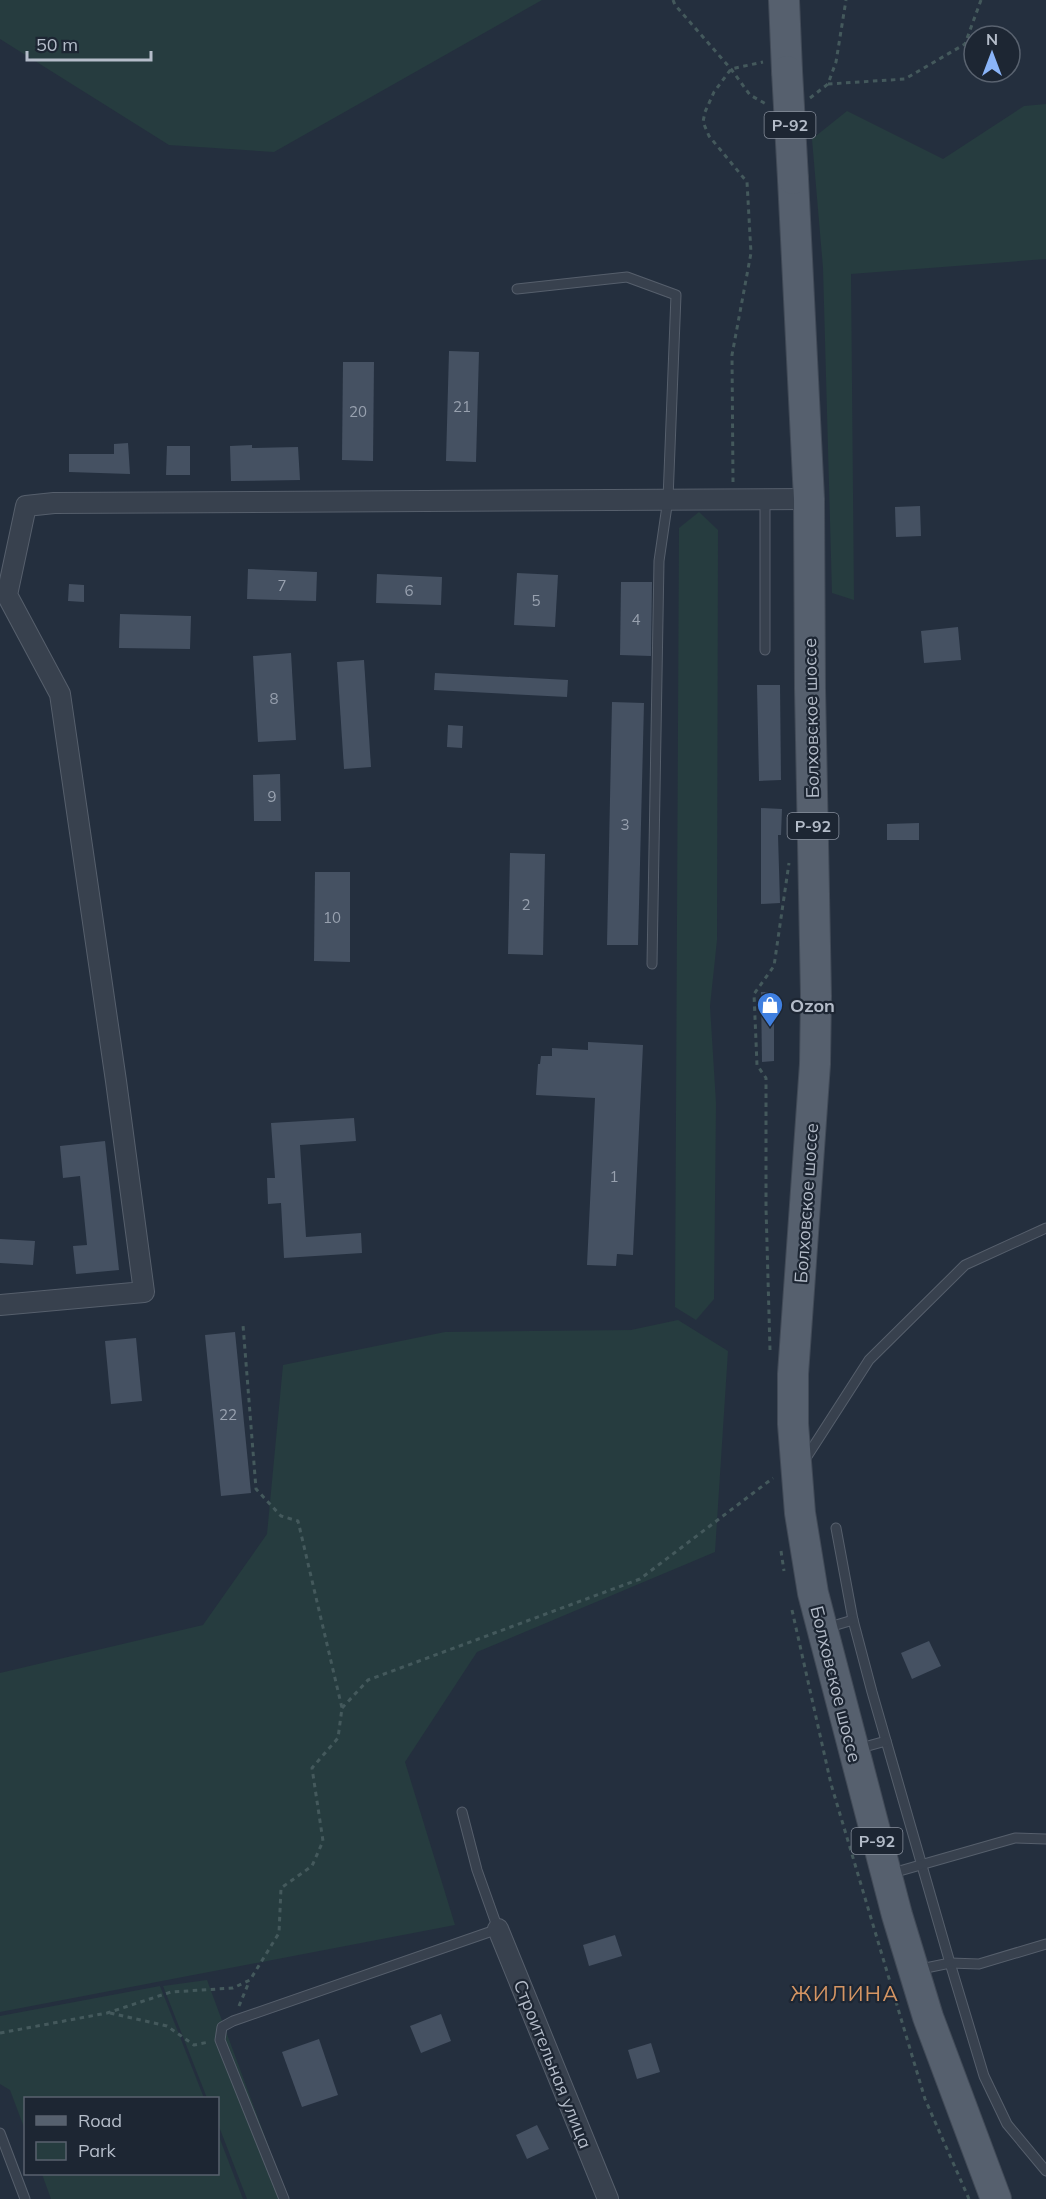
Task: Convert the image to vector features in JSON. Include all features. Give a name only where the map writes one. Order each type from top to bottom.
[{"type":"main road","name":"Р-92","points":[[780,66],[784,0]]},
{"type":"main road","name":"Болховское шоссе","points":[[780,66],[793,179],[809,499],[810,700],[816,996],[815,1064],[785,1475],[822,1629],[886,1875],[928,2017],[996,2199]]},
{"type":"street","points":[[0,1305],[144,1292],[60,694],[3,594],[26,506],[54,503],[809,499]]},
{"type":"street","name":"Строительная улица","points":[[498,1929],[608,2199]]},
{"type":"lane","points":[[517,289],[627,277],[676,294],[668,499],[659,561],[652,964]]},
{"type":"lane","points":[[765,499],[765,650]]},
{"type":"lane","points":[[785,1475],[869,1360],[965,1264],[1046,1227]]},
{"type":"lane","points":[[836,1528],[853,1620],[984,2076],[1007,2124],[1046,2171]]},
{"type":"lane","points":[[822,1629],[853,1620]]},
{"type":"lane","points":[[853,1750],[886,1741]]},
{"type":"lane","points":[[284,2199],[230,2068],[220,2040],[222,2027],[233,2020],[498,1929],[477,1870],[462,1812]]},
{"type":"lane","points":[[886,1875],[1015,1838],[1046,1839]]},
{"type":"lane","points":[[914,1970],[950,1963],[979,1964],[1046,1944]]},
{"type":"lane","points":[[0,2133],[25,2199]]},
{"type":"path","points":[[673,0],[750,95]]},
{"type":"path","points":[[846,0],[836,62],[828,84],[905,79],[965,44],[981,0]]},
{"type":"path","points":[[731,69],[780,66]]},
{"type":"path","points":[[731,69],[714,92],[703,122],[709,135],[747,182],[751,253],[732,354],[733,499]]},
{"type":"path","points":[[774,966],[790,855]]},
{"type":"path","points":[[233,2020],[250,1980],[279,1933],[281,1888],[312,1866],[323,1841],[312,1768],[338,1738],[342,1708],[298,1521],[281,1516],[256,1489],[243,1325]]},
{"type":"path","points":[[342,1708],[368,1680],[639,1579],[785,1475]]},
{"type":"path","points":[[0,2033],[107,2013],[171,1992],[232,1988],[250,1980]]},
{"type":"path","points":[[107,2013],[167,2026],[194,2045],[220,2040]]},
{"type":"green space","points":[[0,0],[542,0],[274,152],[169,145],[0,39]]},
{"type":"green space","points":[[1046,104],[1046,259],[851,274],[854,600],[832,593],[823,268],[812,139],[847,111],[943,159],[1024,106]]},
{"type":"green space","points":[[699,512],[718,530],[717,940],[710,1006],[716,1103],[714,1299],[696,1320],[675,1307],[679,528]]},
{"type":"green space","points":[[678,1320],[728,1351],[715,1552],[477,1652],[405,1762],[455,1925],[0,2012],[0,1673],[203,1625],[267,1534],[283,1365],[445,1332],[631,1330]]},
{"type":"green space","points":[[207,1980],[288,2199],[247,2199],[219,2127],[219,2097],[207,2097],[163,1986]]},
{"type":"green space","points":[[160,1986],[204,2097],[24,2097],[24,2127],[10,2090],[0,2084],[0,2016]]},
{"type":"green space","points":[[219,2137],[243,2199],[51,2199],[42,2175],[219,2175]]},
{"type":"building","points":[[449,351],[479,352],[476,462],[446,461]]},
{"type":"building","points":[[343,362],[374,362],[373,461],[342,460]]},
{"type":"building","points":[[128,443],[130,474],[69,472],[69,454],[114,454],[114,444]]},
{"type":"building","points":[[252,445],[252,448],[298,447],[300,480],[231,481],[230,446]]},
{"type":"building","points":[[167,446],[190,446],[190,475],[166,475]]},
{"type":"building","points":[[920,506],[921,536],[896,537],[895,507]]},
{"type":"building","points":[[248,569],[317,572],[316,601],[247,599]]},
{"type":"building","points":[[517,573],[558,575],[555,627],[514,625]]},
{"type":"building","points":[[377,574],[442,577],[441,605],[376,603]]},
{"type":"building","points":[[621,582],[652,582],[651,656],[620,655]]},
{"type":"building","points":[[69,584],[84,585],[84,602],[68,601]]},
{"type":"building","points":[[120,614],[191,616],[190,649],[119,648]]},
{"type":"building","points":[[958,627],[961,660],[924,663],[921,631]]},
{"type":"building","points":[[291,653],[296,740],[258,742],[253,656]]},
{"type":"building","points":[[364,660],[371,767],[344,769],[337,662]]},
{"type":"building","points":[[435,673],[568,680],[567,697],[434,690]]},
{"type":"building","points":[[757,685],[780,685],[781,780],[759,781]]},
{"type":"building","points":[[612,702],[644,703],[638,945],[607,945]]},
{"type":"building","points":[[448,725],[463,726],[462,748],[447,747]]},
{"type":"building","points":[[280,774],[281,821],[254,821],[253,775]]},
{"type":"building","points":[[761,808],[782,809],[781,835],[778,835],[780,903],[761,904]]},
{"type":"building","points":[[919,823],[919,840],[887,840],[887,824]]},
{"type":"building","points":[[510,853],[545,854],[543,955],[508,954]]},
{"type":"building","points":[[315,872],[350,872],[350,962],[314,961]]},
{"type":"building","points":[[761,992],[774,992],[774,1061],[762,1062]]},
{"type":"building","points":[[588,1042],[643,1045],[633,1255],[617,1254],[616,1266],[587,1265],[595,1098],[536,1095],[538,1064],[540,1064],[541,1056],[552,1056],[552,1048],[588,1050]]},
{"type":"building","points":[[354,1118],[356,1141],[300,1145],[306,1237],[361,1233],[362,1253],[284,1258],[281,1203],[268,1204],[267,1178],[275,1178],[271,1123]]},
{"type":"building","points":[[105,1141],[119,1270],[76,1274],[73,1246],[87,1245],[80,1176],[63,1178],[60,1146]]},
{"type":"building","points":[[0,1239],[35,1241],[33,1265],[0,1263]]},
{"type":"building","points":[[235,1332],[251,1493],[221,1496],[205,1335]]},
{"type":"building","points":[[136,1338],[142,1401],[111,1404],[105,1341]]},
{"type":"building","points":[[929,1641],[941,1666],[912,1679],[901,1653]]},
{"type":"building","points":[[615,1935],[622,1956],[589,1966],[583,1945]]},
{"type":"building","points":[[441,2014],[451,2041],[421,2053],[410,2026]]},
{"type":"building","points":[[319,2039],[338,2095],[302,2107],[282,2052]]},
{"type":"building","points":[[651,2043],[660,2072],[637,2079],[628,2050]]},
{"type":"building","points":[[537,2125],[549,2149],[527,2159],[516,2135]]},
{"type":"place","name":"Ozon","points":[[770,1028]]},
{"type":"district","name":"ЖИЛИНА","points":[[845,1993]]}]
